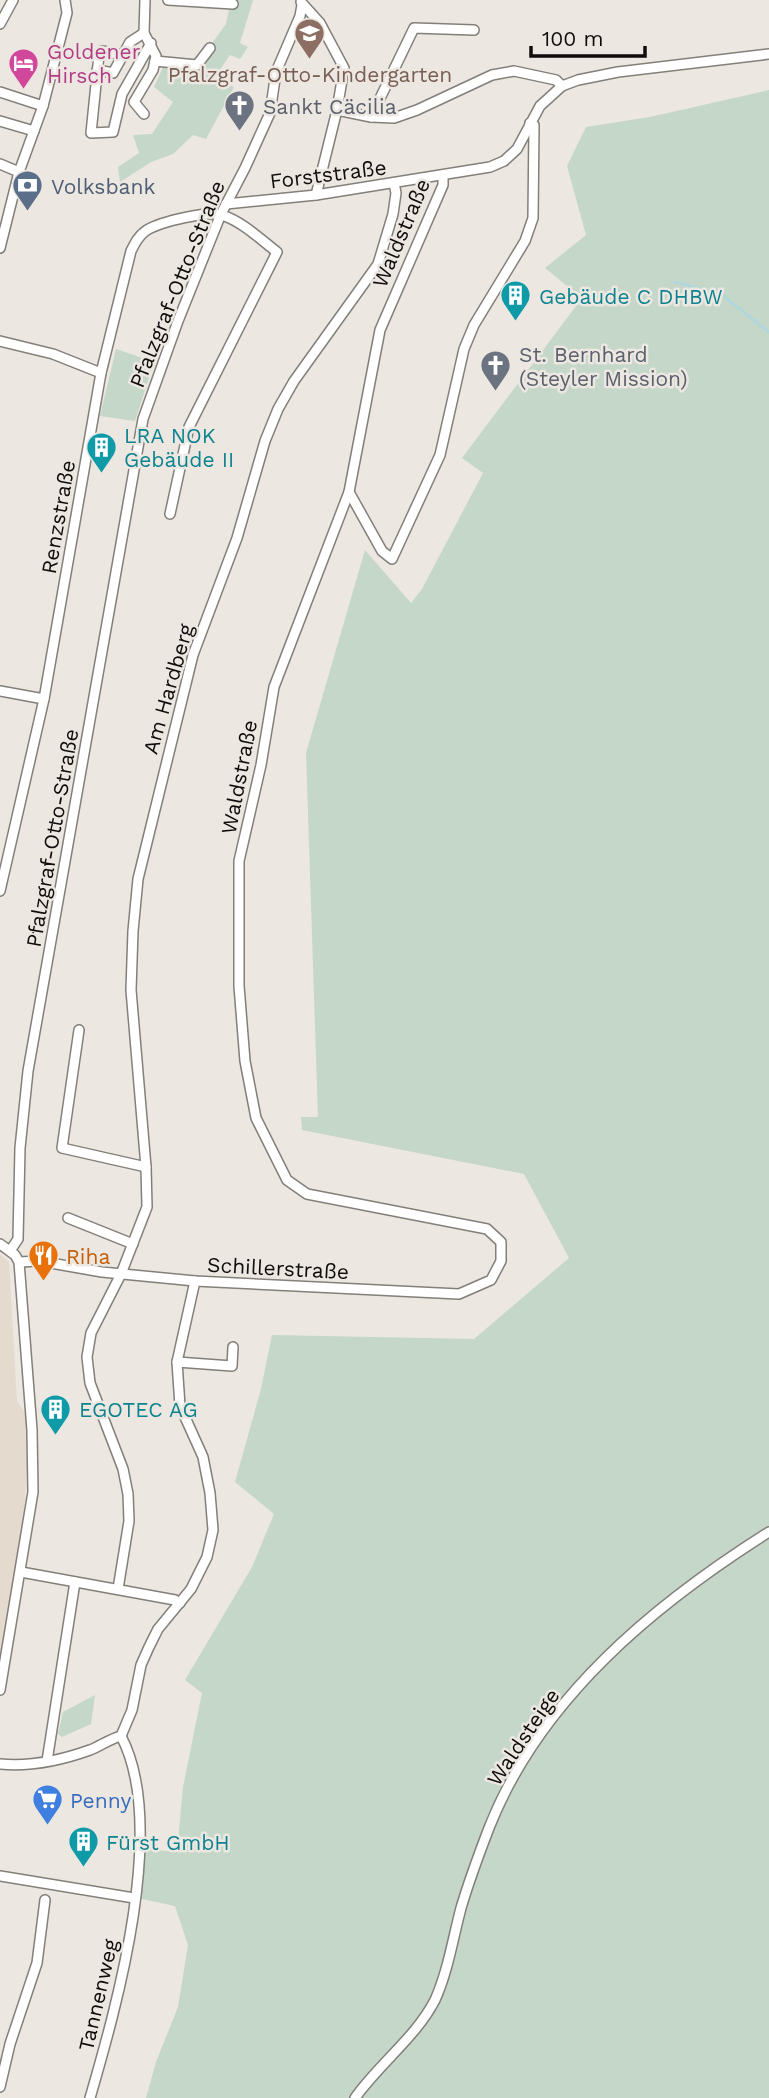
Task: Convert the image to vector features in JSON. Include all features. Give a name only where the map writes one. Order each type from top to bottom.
[{"type":"street","points":[[0,24],[13,0]]},
{"type":"street","points":[[0,248],[19,172],[43,106],[67,13],[65,0]]},
{"type":"street","points":[[144,114],[134,103],[153,69],[156,56],[144,33],[145,0]]},
{"type":"street","points":[[168,0],[228,2]]},
{"type":"street","points":[[301,3],[320,23],[344,68],[337,110],[316,195]]},
{"type":"street","name":"Pfalzgraf-Otto-Straße","points":[[10,1251],[18,1239],[20,1148],[29,1071],[143,419],[178,321],[221,214],[270,113],[276,72],[300,16],[301,3]]},
{"type":"street","points":[[371,117],[414,29],[474,30]]},
{"type":"street","points":[[97,70],[113,73],[130,41],[144,33]]},
{"type":"street","points":[[123,55],[102,51],[99,55],[91,133],[111,133],[115,130],[117,108],[125,86],[151,43]]},
{"type":"street","points":[[155,61],[197,65],[210,48]]},
{"type":"street","name":"Forststraße","points":[[226,204],[316,195],[489,167],[504,161],[517,149],[540,106],[562,86],[596,75],[769,54]]},
{"type":"street","points":[[337,110],[371,117],[394,118],[492,75],[514,71],[556,80],[562,86]]},
{"type":"street","points":[[0,92],[43,106]]},
{"type":"street","points":[[0,121],[34,131]]},
{"type":"street","points":[[349,492],[382,551],[392,559],[440,455],[464,349],[474,325],[525,241],[533,218],[534,125],[530,123]]},
{"type":"street","points":[[0,164],[19,172]]},
{"type":"street","name":"Waldstraße","points":[[443,175],[443,185],[380,331],[349,492],[274,687],[261,765],[239,861],[239,986],[245,1061],[256,1118],[286,1180],[307,1194],[487,1228],[501,1242]]},
{"type":"street","name":"Am Hardberg","points":[[118,1590],[129,1521],[128,1494],[124,1469],[90,1383],[87,1357],[91,1333],[121,1274],[147,1207],[131,990],[138,879],[168,748],[193,655],[237,538],[269,432],[293,381],[378,264],[393,214],[396,193],[394,183]]},
{"type":"street","name":"Renzstraße","points":[[0,891],[44,699],[101,373],[131,251],[138,237],[160,224],[207,213],[221,214]]},
{"type":"street","points":[[170,514],[189,427],[277,252],[243,226],[221,214]]},
{"type":"street","points":[[0,341],[53,354],[101,373]]},
{"type":"street","points":[[0,691],[44,699]]},
{"type":"street","points":[[0,838],[11,839]]},
{"type":"street","points":[[79,1030],[62,1148],[146,1167]]},
{"type":"street","points":[[68,1218],[133,1244]]},
{"type":"street","name":"Schillerstraße","points":[[19,1262],[38,1261],[121,1274],[195,1281],[459,1294],[491,1280],[501,1261],[501,1242]]},
{"type":"street","points":[[0,1244],[19,1262],[34,1481],[0,1690]]},
{"type":"street","points":[[0,1764],[47,1761],[91,1749],[121,1736],[132,1710],[141,1665],[149,1647],[158,1629],[191,1589],[207,1557],[214,1530],[214,1516],[203,1457],[180,1406],[177,1362],[195,1281]]},
{"type":"street","points":[[177,1362],[232,1366],[233,1347]]},
{"type":"street","name":"Waldsteige","points":[[355,2098],[373,2072],[413,2032],[434,2000],[462,1905],[491,1824],[518,1769],[546,1729],[587,1674],[649,1619],[769,1532]]},
{"type":"street","points":[[21,1572],[180,1603]]},
{"type":"street","points":[[47,1761],[75,1582]]},
{"type":"street","name":"Tannenweg","points":[[90,2098],[122,1978],[139,1863],[140,1824],[135,1771],[121,1736]]},
{"type":"street","points":[[0,1875],[134,1898]]},
{"type":"street","points":[[0,2087],[10,2044],[37,1963],[45,1900]]},
{"type":"shaded area","points":[[0,1254],[9,1262],[17,1401],[26,1415],[28,1461],[23,1521],[0,1657]]},
{"type":"green space","points":[[231,0],[253,0],[240,43],[248,47],[240,59],[230,55],[214,78],[234,87],[206,139],[193,135],[173,154],[151,162],[120,182],[118,167],[139,153],[133,135],[152,134],[173,102],[154,87],[164,65],[194,68],[226,24]]},
{"type":"green space","points":[[769,90],[769,2098],[146,2098],[156,2062],[178,2007],[188,1945],[175,1906],[139,1896],[144,1849],[177,1852],[183,1787],[202,1693],[185,1680],[252,1567],[274,1514],[235,1482],[261,1389],[272,1335],[474,1339],[569,1258],[524,1174],[302,1130],[301,1117],[318,1117],[306,753],[365,550],[411,603],[422,589],[483,473],[462,458],[582,298],[545,268],[586,235],[567,166],[586,127],[650,117]]},
{"type":"green space","points":[[116,349],[154,362],[135,421],[100,416]]},
{"type":"green space","points":[[95,1695],[91,1724],[62,1737],[58,1734],[63,1712]]},
{"type":"waterway","points":[[675,282],[721,294],[769,332]]},
{"type":"place","name":"Pfalzgraf-Otto-Kindergarten","points":[[310,61]]},
{"type":"place","name":"Goldener Hirsch","points":[[24,90]]},
{"type":"place","name":"Sankt Cäcilia","points":[[240,133]]},
{"type":"place","name":"Volksbank","points":[[28,213]]},
{"type":"place","name":"Gebäude C DHBW","points":[[516,323]]},
{"type":"place","name":"St. Bernhard (Steyler Mission)","points":[[496,393]]},
{"type":"place","name":"LRA NOK Gebäude II","points":[[101,474]]},
{"type":"place","name":"Riha","points":[[43,1283]]},
{"type":"place","name":"EGOTEC AG","points":[[56,1436]]},
{"type":"place","name":"Penny","points":[[47,1827]]},
{"type":"place","name":"Fürst GmbH","points":[[83,1869]]}]
